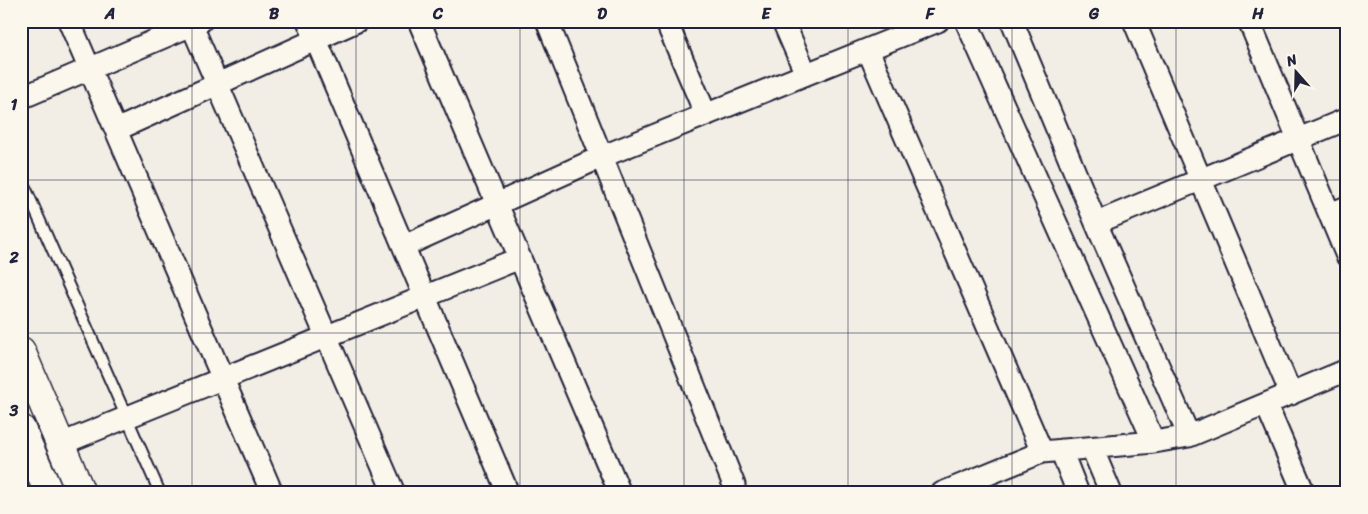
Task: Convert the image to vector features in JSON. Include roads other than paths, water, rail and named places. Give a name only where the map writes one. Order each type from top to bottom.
[{"type":"main road","points":[[21,351],[61,444],[77,492]]},
{"type":"main road","points":[[21,429],[49,493]]},
{"type":"street","points":[[69,21],[272,493]]},
{"type":"street","points":[[116,130],[217,84],[312,30],[357,21]]},
{"type":"street","points":[[419,21],[620,493]]},
{"type":"street","points":[[547,21],[734,485],[734,493]]},
{"type":"street","points":[[666,21],[706,115]]},
{"type":"street","points":[[783,21],[806,74]]},
{"type":"street","points":[[404,246],[601,158],[868,50],[913,26],[938,21]]},
{"type":"street","points":[[966,21],[1154,442]]},
{"type":"street","points":[[1012,21],[1096,223],[1189,436]]},
{"type":"street","points":[[1134,21],[1291,394]]},
{"type":"street","points":[[1249,21],[1298,139],[1338,211],[1347,256]]},
{"type":"street","points":[[21,98],[194,22],[217,84],[394,493]]},
{"type":"street","points":[[312,30],[508,493]]},
{"type":"street","points":[[868,50],[1052,451],[1078,493]]},
{"type":"street","points":[[1096,223],[1347,119]]},
{"type":"street","points":[[61,444],[520,258]]},
{"type":"street","points":[[949,491],[1052,451],[1154,442],[1189,436],[1347,370]]},
{"type":"street","points":[[1266,404],[1304,493]]},
{"type":"street","points":[[1092,448],[1111,493]]},
{"type":"lane","points":[[21,178],[160,493]]}]
